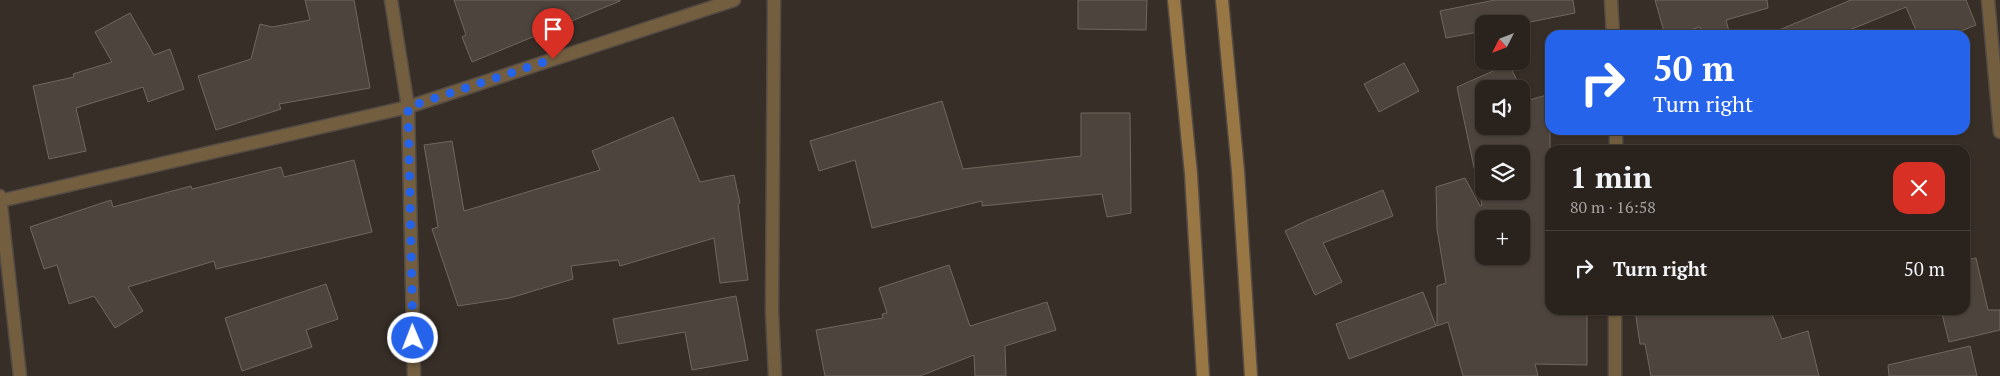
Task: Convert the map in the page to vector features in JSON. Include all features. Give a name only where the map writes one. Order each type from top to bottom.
[{"type":"main road","points":[[1174,0],[1191,174],[1203,376]]},
{"type":"main road","points":[[1222,0],[1238,171],[1251,376]]},
{"type":"street","points":[[391,0],[408,107],[414,376]]},
{"type":"street","points":[[0,201],[408,107],[734,0]]},
{"type":"street","points":[[774,0],[772,311],[775,376]]},
{"type":"street","points":[[1611,0],[1613,30]]},
{"type":"street","points":[[1988,0],[2000,132]]},
{"type":"street","points":[[0,196],[20,376]]},
{"type":"street","points":[[1614,376],[1615,315]]},
{"type":"building","points":[[305,0],[354,0],[370,88],[279,104],[281,109],[216,130],[198,76],[251,59],[260,24],[272,27],[310,20]]},
{"type":"building","points":[[454,0],[620,1],[472,62],[462,37],[466,35]]},
{"type":"building","points":[[1078,0],[1147,0],[1146,30],[1078,29]]},
{"type":"building","points":[[1495,0],[1573,0],[1575,13],[1530,22],[1530,15],[1475,15],[1475,33],[1446,38],[1440,11]]},
{"type":"building","points":[[1655,0],[1767,0],[1768,8],[1726,20],[1729,30],[1701,30],[1700,27],[1690,30],[1664,30]]},
{"type":"building","points":[[1851,0],[1966,0],[1976,25],[1964,30],[1916,30],[1906,7],[1849,30],[1779,30]]},
{"type":"building","points":[[130,13],[154,55],[170,49],[184,89],[148,102],[143,87],[76,108],[86,151],[49,159],[33,86],[74,77],[73,74],[112,62],[95,32]]},
{"type":"building","points":[[1404,63],[1419,91],[1379,112],[1364,84]]},
{"type":"building","points":[[1495,70],[1512,70],[1517,80],[1475,80],[1475,135],[1530,135],[1530,100],[1545,95],[1545,135],[1550,135],[1550,145],[1545,145],[1545,315],[1587,315],[1587,365],[1535,364],[1538,376],[1463,376],[1448,322],[1437,326],[1437,286],[1446,283],[1437,229],[1436,187],[1465,178],[1475,200],[1480,206],[1482,205],[1481,200],[1530,200],[1530,145],[1475,145],[1475,172],[1457,87]]},
{"type":"building","points":[[942,101],[963,169],[1081,156],[1081,113],[1130,113],[1131,213],[1107,217],[1102,194],[982,206],[982,201],[872,228],[855,160],[819,171],[810,141]]},
{"type":"building","points":[[673,117],[700,182],[734,175],[740,203],[738,204],[748,280],[720,283],[714,238],[620,266],[618,260],[571,266],[573,279],[510,298],[458,306],[432,229],[438,227],[424,145],[452,141],[464,211],[600,170],[592,151]]},
{"type":"building","points":[[354,160],[372,232],[216,269],[214,261],[128,287],[143,311],[115,328],[94,296],[69,304],[57,265],[44,269],[30,227],[111,200],[113,207],[191,186],[192,189],[281,167],[284,177]]},
{"type":"building","points":[[1383,190],[1393,216],[1323,243],[1342,282],[1315,295],[1285,231]]},
{"type":"building","points":[[1976,258],[1988,310],[2000,310],[2000,330],[1949,342],[1942,315],[1970,315],[1970,259]]},
{"type":"building","points":[[949,265],[970,326],[1047,302],[1056,330],[1005,346],[1006,376],[975,376],[974,355],[920,376],[825,376],[816,330],[883,318],[882,314],[887,313],[879,288]]},
{"type":"building","points":[[326,284],[338,319],[306,330],[312,347],[242,371],[225,318]]},
{"type":"building","points":[[1423,292],[1436,326],[1349,359],[1336,324]]},
{"type":"building","points":[[736,296],[748,360],[692,370],[685,332],[618,344],[613,319]]},
{"type":"building","points":[[1636,315],[1772,315],[1782,339],[1808,331],[1819,376],[1651,376],[1645,344],[1640,344]]},
{"type":"building","points":[[1970,346],[1977,376],[1889,376],[1888,365]]},
{"type":"route","points":[[413,338],[408,107],[553,59]]}]
